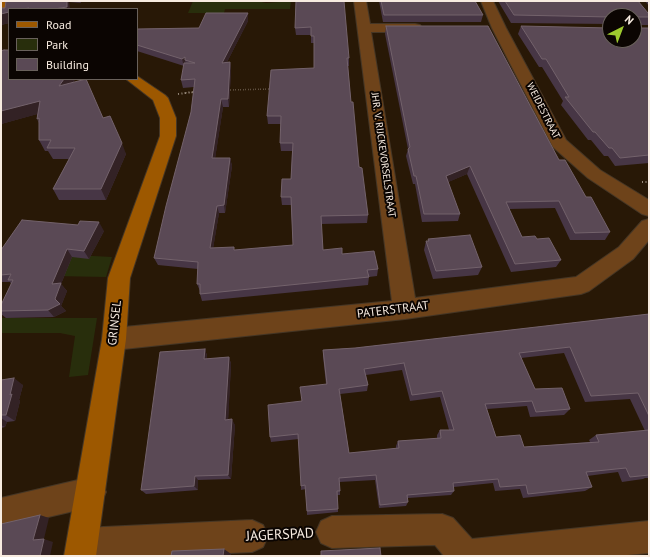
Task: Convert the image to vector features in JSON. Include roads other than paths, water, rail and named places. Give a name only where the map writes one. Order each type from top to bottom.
[{"type":"street","name":"JHR. V. RIJCKEVORSELSTRAAT","points":[[360,1],[405,309]]},
{"type":"street","name":"WEIDESTRAAT","points":[[487,1],[499,28],[559,143],[594,174],[649,209]]},
{"type":"street","points":[[1,4],[8,12]]},
{"type":"street","points":[[364,28],[428,28]]},
{"type":"street","name":"GRINSEL","points":[[81,550],[114,339],[119,278],[168,136],[168,118],[160,98],[134,80]]},
{"type":"street","name":"PATERSTRAAT","points":[[114,339],[405,309],[581,285],[626,253],[649,226]]},
{"type":"street","points":[[1,513],[91,492]]},
{"type":"street","name":"JAGERSPAD","points":[[332,532],[442,529],[464,556]]},
{"type":"street","name":"JAGERSPAD","points":[[81,550],[252,536]]},
{"type":"street","points":[[464,556],[649,537]]}]
